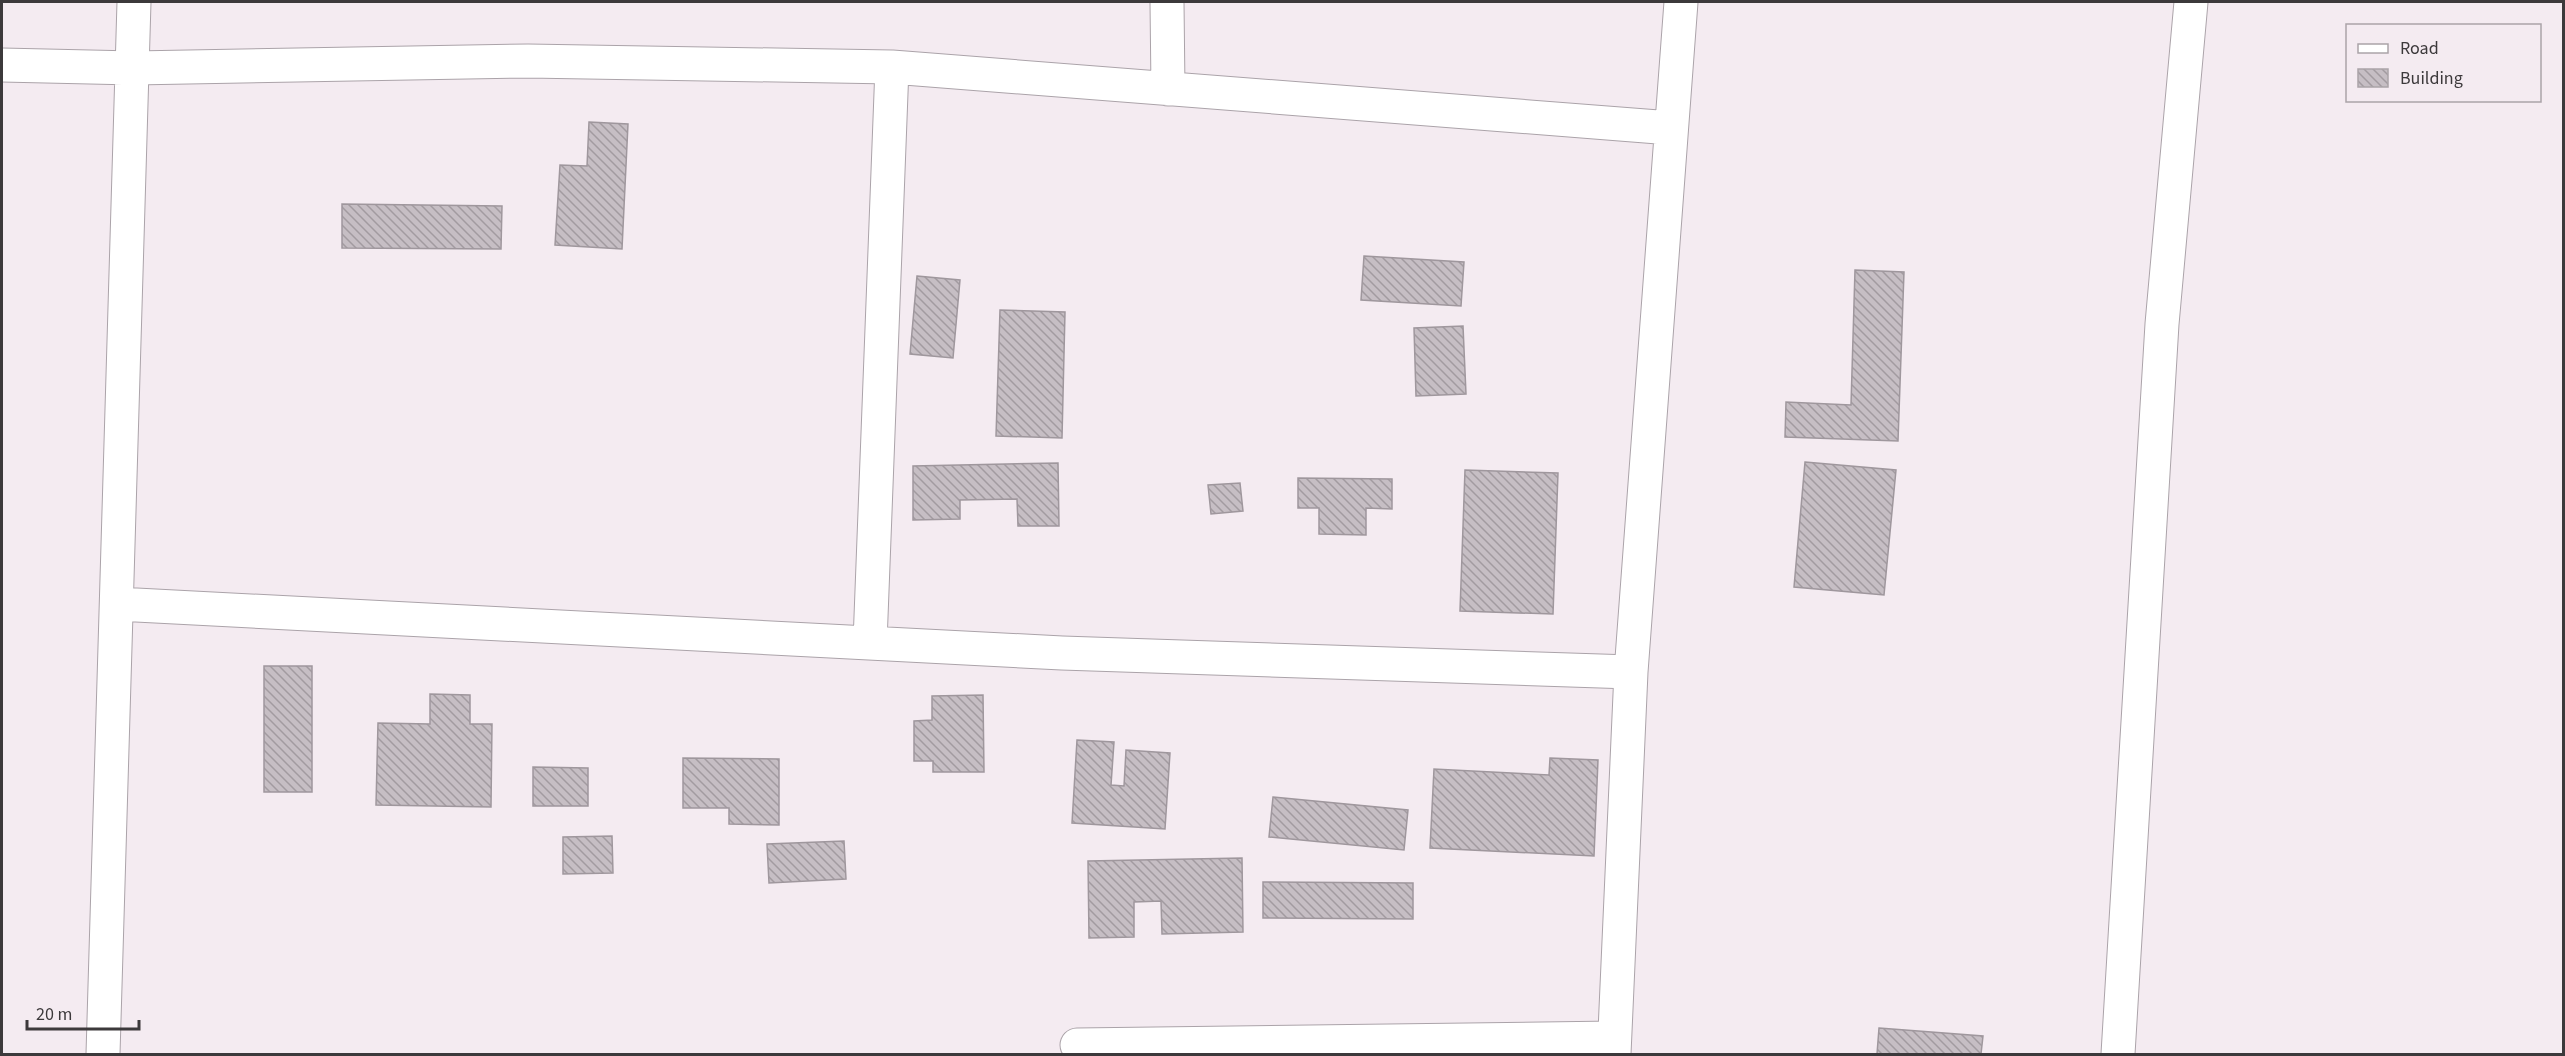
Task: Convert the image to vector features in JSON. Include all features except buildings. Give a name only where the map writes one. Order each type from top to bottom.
[{"type":"street","points":[[103,1054],[134,68],[134,2]]},
{"type":"street","points":[[1167,2],[1168,90]]},
{"type":"street","points":[[1077,1045],[1614,1046],[1631,672],[1681,2]]},
{"type":"street","points":[[2118,1054],[2162,324],[2191,2]]},
{"type":"street","points":[[2,65],[134,68],[528,62],[892,67],[1671,128]]},
{"type":"street","points":[[870,643],[892,67]]},
{"type":"street","points":[[117,604],[1062,653],[1631,672]]}]
